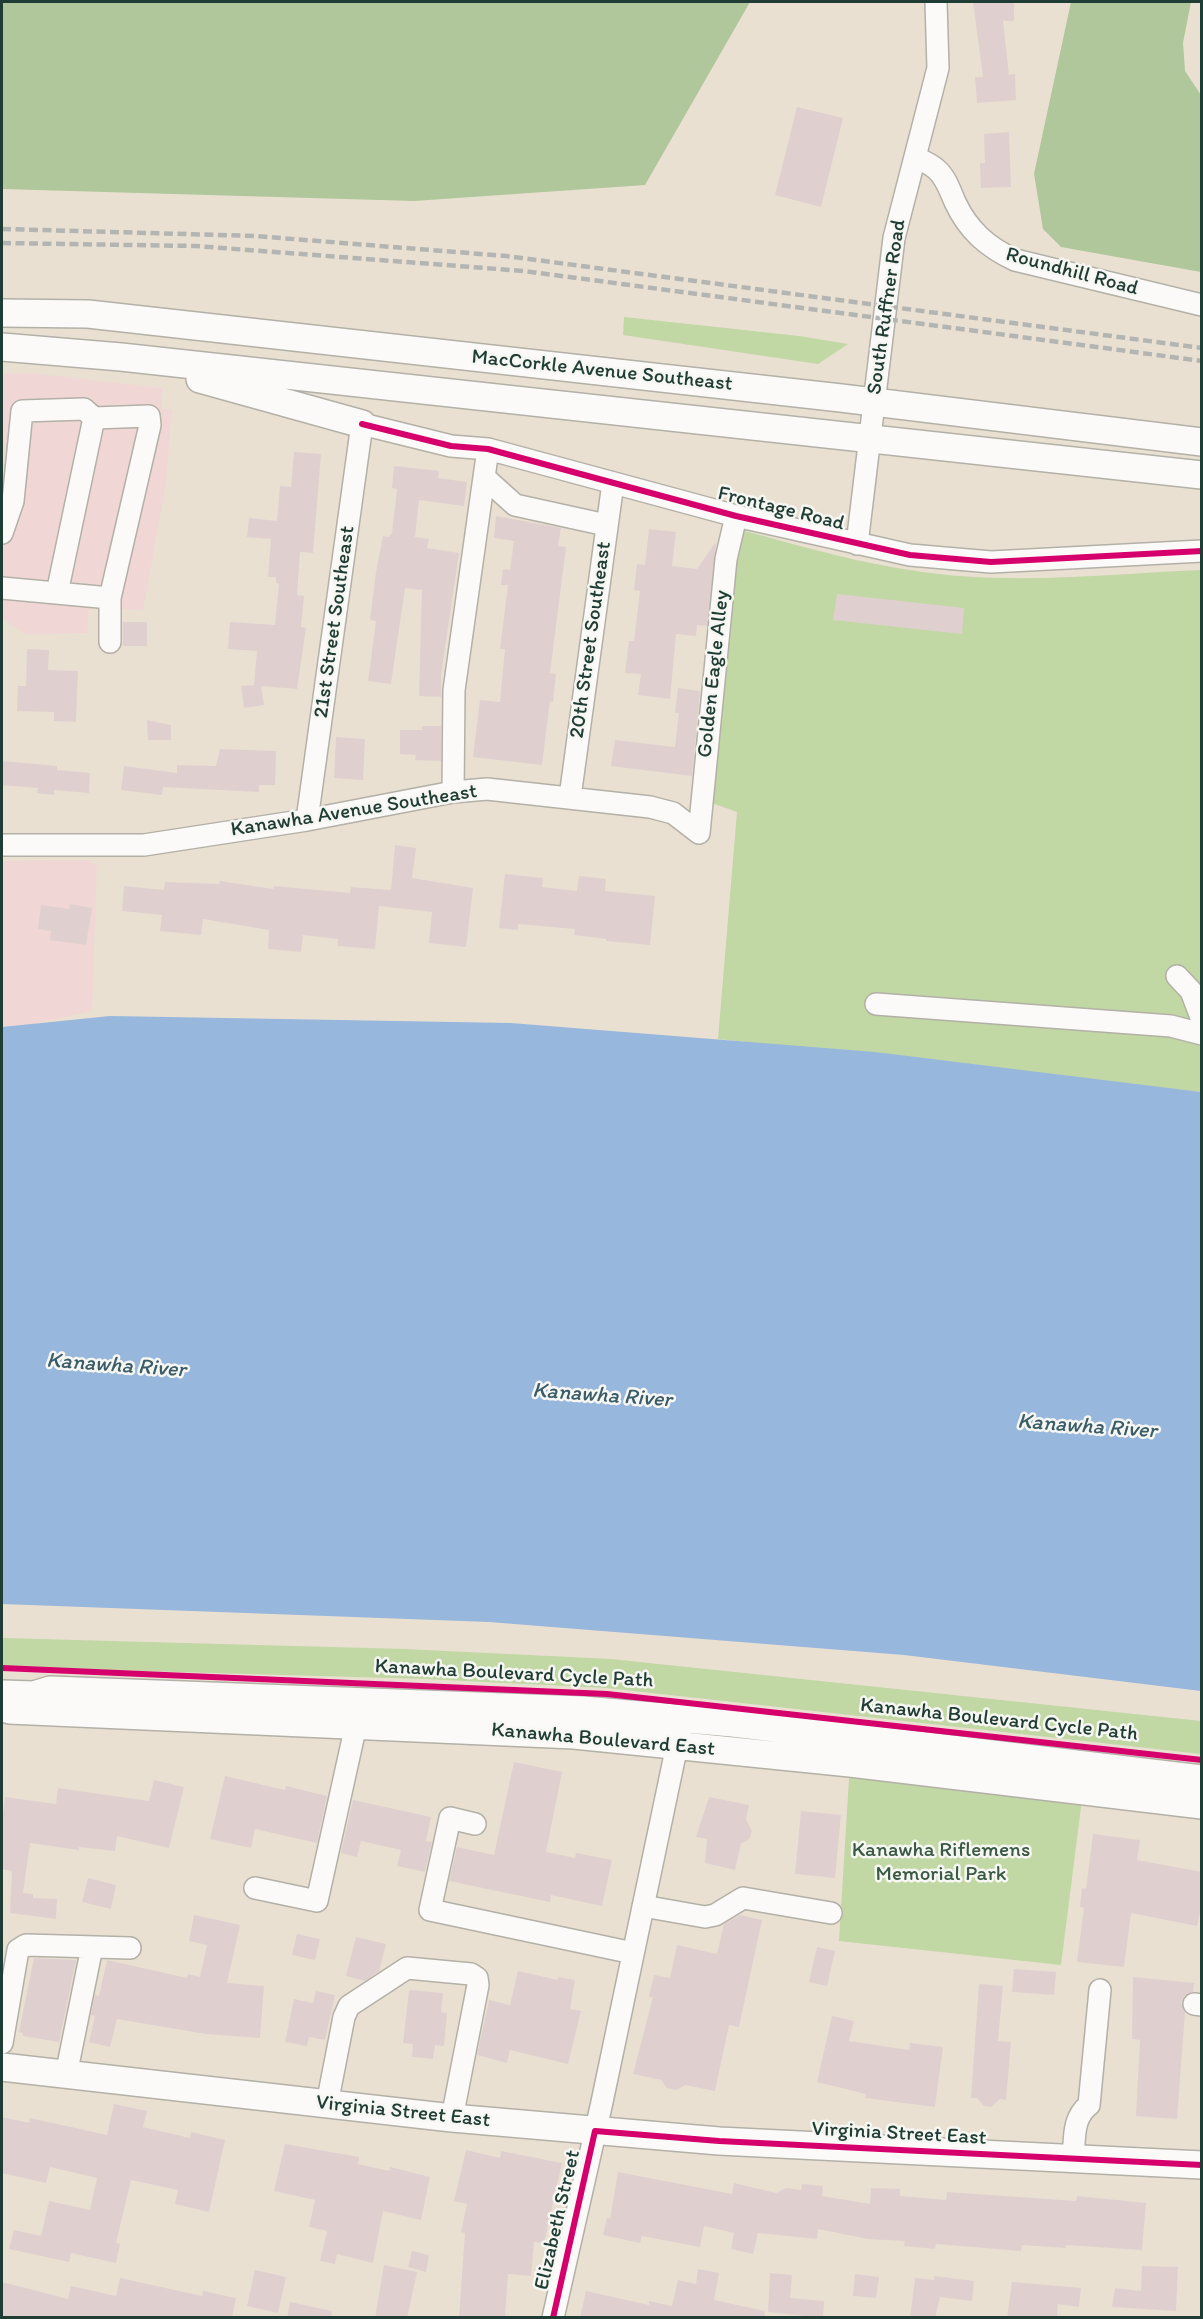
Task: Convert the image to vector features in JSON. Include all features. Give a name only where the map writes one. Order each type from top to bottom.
[{"type":"main road","name":"MacCorkle Avenue Southeast","points":[[2,313],[100,316],[1202,442]]},
{"type":"main road","name":"MacCorkle Avenue Southeast","points":[[2,347],[121,357],[1202,475]]},
{"type":"main road","points":[[121,357],[362,424]]},
{"type":"main road","name":"Kanawha Boulevard East","points":[[2,1680],[35,1681],[50,1689]]},
{"type":"main road","name":"Kanawha Boulevard East","points":[[2,1694],[34,1695],[50,1689],[583,1710],[683,1719],[1202,1779]]},
{"type":"main road","name":"Kanawha Boulevard East","points":[[2,1710],[574,1735],[1202,1805]]},
{"type":"main road","name":"Virginia Street East","points":[[2,2067],[452,2118],[595,2131],[719,2141],[1202,2165]]},
{"type":"street","name":"South Ruffner Road","points":[[857,544],[894,237],[938,68],[936,2]]},
{"type":"street","name":"Roundhill Road","points":[[916,157],[936,168],[971,229],[1000,253],[1015,260],[1202,305]]},
{"type":"street","points":[[2,533],[13,501],[22,411],[84,409],[94,418],[148,416],[150,425],[110,598],[110,642]]},
{"type":"street","points":[[57,593],[94,418]]},
{"type":"street","name":"Frontage Road","points":[[362,424],[451,446],[488,449],[736,516],[910,555],[991,562],[1202,552]]},
{"type":"street","name":"21st Street Southeast","points":[[307,820],[362,424]]},
{"type":"street","points":[[453,792],[454,690],[488,449]]},
{"type":"street","points":[[484,477],[515,505],[606,525]]},
{"type":"street","name":"20th Street Southeast","points":[[570,797],[613,483]]},
{"type":"street","name":"Golden Eagle Alley","points":[[699,833],[726,559],[736,516]]},
{"type":"street","points":[[2,588],[110,598]]},
{"type":"street","name":"Kanawha Avenue Southeast","points":[[2,845],[144,845],[307,820],[453,792],[487,789],[570,797],[662,810],[685,821],[699,833]]},
{"type":"street","points":[[1177,976],[1191,991],[1202,1020]]},
{"type":"street","points":[[876,1004],[1171,1026],[1202,1034]]},
{"type":"street","name":"Elizabeth Street","points":[[553,2318],[683,1719]]},
{"type":"street","points":[[255,1888],[317,1901],[356,1725]]},
{"type":"street","points":[[475,1824],[450,1818],[430,1910],[633,1953]]},
{"type":"street","points":[[643,1906],[705,1917],[715,1915],[743,1898],[831,1913]]},
{"type":"street","points":[[2,2043],[18,1950],[26,1945],[129,1948]]},
{"type":"street","points":[[66,2075],[92,1947]]},
{"type":"street","points":[[327,2104],[344,2016],[349,2006],[392,1975],[407,1968],[471,1974],[477,1978],[478,1985],[452,2118]]},
{"type":"street","points":[[1073,2159],[1077,2118],[1089,2105],[1100,1990]]},
{"type":"shaded area","points":[[30,373],[163,388],[161,409],[172,409],[166,483],[143,610],[89,607],[87,633],[25,634],[2,618],[2,374]]},
{"type":"shaded area","points":[[89,860],[97,866],[92,1011],[2,1031],[2,861]]},
{"type":"green space","points":[[2,2],[750,2],[645,185],[414,201],[2,189]]},
{"type":"green space","points":[[1071,2],[1191,2],[1183,43],[1185,71],[1201,95],[1201,272],[1061,247],[1043,229],[1034,174]]},
{"type":"green space","points":[[624,317],[799,336],[848,344],[818,364],[623,335]]},
{"type":"green space","points":[[741,530],[877,564],[958,576],[1027,578],[1201,570],[1201,1092],[718,1039],[737,812],[709,802]]},
{"type":"green space","points":[[2,1638],[405,1649],[611,1659],[1201,1721],[1201,1754],[607,1688],[425,1679],[2,1667]]},
{"type":"green space","name":"Kanawha Riflemens Memorial Park","points":[[850,1763],[1083,1791],[1061,1965],[839,1941]]},
{"type":"water","name":"Kanawha River","points":[[110,1016],[511,1023],[875,1052],[1201,1092],[1201,1691],[904,1655],[489,1622],[2,1604],[2,1027]]},
{"type":"building","points":[[973,2],[1014,2],[1014,21],[1003,21],[1009,75],[1015,74],[1016,100],[977,103],[975,77],[983,77]]},
{"type":"building","points":[[797,107],[843,118],[821,207],[775,195]]},
{"type":"building","points":[[1009,132],[1011,187],[981,188],[980,163],[985,163],[984,134]]},
{"type":"building","points":[[294,452],[321,454],[313,553],[300,552],[297,595],[304,596],[301,627],[306,628],[297,689],[261,686],[264,705],[244,708],[241,686],[254,685],[257,651],[228,649],[230,622],[275,625],[279,583],[276,583],[276,577],[268,577],[271,539],[247,537],[249,518],[277,521],[280,486],[291,487]]},
{"type":"building","points":[[394,466],[439,471],[438,478],[467,482],[464,506],[419,500],[415,537],[429,539],[427,548],[459,553],[441,675],[441,697],[419,696],[422,590],[405,588],[391,684],[368,681],[376,621],[370,620],[376,572],[383,536],[389,537],[392,533],[397,489],[392,488]]},
{"type":"building","points":[[496,516],[561,528],[558,546],[566,547],[550,673],[556,674],[553,702],[550,701],[542,765],[473,757],[480,700],[500,702],[505,649],[500,649],[508,585],[501,585],[503,569],[510,570],[514,541],[494,538]]},
{"type":"building","points":[[649,529],[676,532],[672,566],[697,569],[716,544],[707,626],[697,625],[696,636],[676,634],[670,699],[638,695],[641,674],[625,673],[629,641],[634,641],[640,591],[634,590],[637,564],[645,565]]},
{"type":"building","points":[[837,594],[964,608],[962,634],[833,620]]},
{"type":"building","points":[[123,622],[147,622],[147,646],[123,646]]},
{"type":"building","points":[[27,649],[49,650],[48,670],[78,671],[76,722],[54,721],[54,712],[17,711],[18,686],[26,686]]},
{"type":"building","points":[[678,688],[700,691],[692,776],[611,766],[615,740],[675,747],[679,713],[675,713]]},
{"type":"building","points":[[147,720],[171,725],[171,740],[148,740]]},
{"type":"building","points":[[422,726],[441,726],[441,761],[415,760],[416,755],[400,754],[400,730],[422,730]]},
{"type":"building","points":[[336,737],[365,739],[363,780],[334,778]]},
{"type":"building","points":[[220,749],[276,751],[275,785],[259,785],[259,792],[163,787],[162,795],[121,790],[124,766],[177,773],[177,765],[216,766]]},
{"type":"building","points":[[2,761],[57,766],[57,770],[90,773],[89,793],[54,790],[54,795],[37,793],[38,788],[2,785]]},
{"type":"building","points":[[395,845],[416,848],[412,878],[473,888],[466,947],[429,943],[432,912],[379,906],[375,949],[338,946],[338,939],[303,935],[301,952],[268,949],[269,930],[203,919],[201,935],[160,931],[162,915],[122,911],[124,886],[164,890],[165,882],[219,884],[220,881],[273,889],[274,886],[350,893],[351,887],[391,890]]},
{"type":"building","points":[[505,874],[543,878],[542,887],[577,891],[579,876],[606,879],[605,891],[655,896],[650,945],[574,935],[575,929],[518,924],[518,930],[499,928]]},
{"type":"building","points":[[70,904],[92,908],[86,945],[50,940],[51,931],[38,929],[41,905],[69,909]]},
{"type":"building","points":[[514,1762],[562,1772],[546,1852],[575,1858],[576,1853],[612,1860],[602,1906],[551,1895],[550,1902],[449,1881],[457,1847],[494,1855]]},
{"type":"building","points":[[225,1776],[285,1790],[286,1786],[327,1796],[317,1843],[255,1829],[251,1848],[210,1839]]},
{"type":"building","points":[[154,1780],[184,1787],[169,1848],[117,1836],[115,1851],[79,1847],[79,1850],[30,1843],[23,1893],[33,1894],[33,1898],[57,1899],[56,1919],[10,1913],[12,1871],[2,1869],[2,1822],[5,1797],[56,1804],[58,1788],[149,1801]]},
{"type":"building","points":[[709,1797],[749,1805],[746,1819],[752,1831],[750,1838],[741,1844],[735,1870],[705,1863],[707,1839],[696,1837]]},
{"type":"building","points":[[353,1800],[431,1817],[426,1841],[432,1842],[425,1872],[397,1866],[401,1850],[361,1841],[357,1857],[341,1853]]},
{"type":"building","points":[[801,1811],[841,1815],[835,1878],[795,1874]]},
{"type":"building","points":[[1093,1834],[1140,1840],[1137,1860],[1202,1872],[1202,1903],[1197,1926],[1131,1913],[1124,1967],[1077,1962],[1084,1908],[1080,1907],[1082,1888],[1086,1889]]},
{"type":"building","points":[[88,1878],[116,1885],[111,1909],[82,1902]]},
{"type":"building","points":[[194,1915],[240,1925],[227,1983],[264,1986],[260,2038],[206,2034],[117,2019],[110,2047],[89,2042],[95,2016],[91,2015],[95,1995],[99,1996],[107,1960],[187,1978],[188,1974],[200,1977],[207,1945],[189,1941]]},
{"type":"building","points":[[740,1915],[762,1920],[739,2027],[729,2025],[715,2091],[685,2085],[677,2090],[667,2088],[661,2080],[633,2074],[653,1997],[649,1997],[654,1975],[670,1978],[677,1945],[717,1954],[724,1924]]},
{"type":"building","points":[[297,1934],[320,1939],[315,1960],[292,1955]]},
{"type":"building","points":[[356,1937],[386,1944],[379,1971],[365,1981],[346,1976]]},
{"type":"building","points":[[817,1947],[835,1951],[827,1986],[809,1982]]},
{"type":"building","points":[[34,1958],[76,1960],[59,2042],[23,2036],[23,2033],[19,2032]]},
{"type":"building","points":[[1014,1969],[1056,1972],[1054,1995],[1012,1992]]},
{"type":"building","points":[[518,1971],[558,1980],[558,1977],[575,1980],[570,2009],[581,2011],[568,2064],[510,2050],[507,2063],[477,2055],[489,2000],[510,2005]]},
{"type":"building","points":[[1133,1977],[1194,1983],[1193,1992],[1184,1996],[1181,2002],[1185,2013],[1177,2119],[1136,2116],[1140,2040],[1132,2039]]},
{"type":"building","points":[[979,1984],[1003,1986],[998,2041],[1011,2042],[1006,2100],[1000,2099],[991,2107],[984,2106],[977,2098],[971,2098]]},
{"type":"building","points":[[409,1990],[443,1993],[441,2012],[447,2013],[444,2046],[435,2045],[433,2059],[412,2057],[413,2044],[403,2043]]},
{"type":"building","points":[[316,1991],[335,1995],[325,2040],[309,2037],[307,2046],[285,2042],[294,1999],[313,2003]]},
{"type":"building","points":[[832,2016],[854,2021],[849,2041],[909,2050],[910,2043],[943,2047],[935,2107],[865,2098],[866,2094],[817,2082]]},
{"type":"building","points":[[114,2104],[147,2111],[143,2127],[190,2138],[191,2132],[225,2140],[209,2212],[175,2204],[178,2190],[131,2180],[116,2243],[120,2244],[116,2263],[71,2253],[69,2262],[9,2249],[14,2230],[41,2236],[49,2201],[90,2210],[97,2178],[50,2167],[46,2183],[2,2173],[2,2117],[29,2123],[30,2118],[107,2135]]},
{"type":"building","points":[[285,2144],[359,2157],[358,2164],[389,2171],[390,2167],[430,2177],[421,2220],[383,2211],[373,2263],[337,2254],[335,2264],[320,2261],[327,2231],[309,2227],[315,2200],[274,2191]]},
{"type":"building","points":[[466,2150],[500,2158],[501,2151],[562,2163],[544,2243],[534,2242],[531,2276],[508,2274],[505,2318],[459,2318],[465,2233],[461,2232],[467,2204],[454,2201]]},
{"type":"building","points":[[618,2172],[732,2194],[734,2183],[776,2193],[786,2188],[801,2190],[802,2184],[823,2186],[822,2196],[870,2204],[871,2188],[900,2189],[900,2196],[946,2200],[947,2192],[1076,2201],[1077,2196],[1146,2203],[1142,2250],[1066,2245],[1066,2248],[1022,2245],[1021,2251],[936,2244],[935,2249],[904,2246],[905,2241],[868,2239],[818,2229],[817,2239],[758,2233],[753,2254],[731,2249],[734,2233],[704,2226],[700,2247],[642,2236],[640,2243],[603,2235],[607,2218],[610,2219]]},
{"type":"building","points":[[412,2251],[429,2255],[426,2272],[408,2267]]},
{"type":"building","points":[[384,2265],[417,2272],[407,2318],[375,2318]]},
{"type":"building","points":[[1142,2266],[1178,2267],[1176,2311],[1112,2307],[1115,2288],[1141,2291]]},
{"type":"building","points":[[698,2269],[719,2273],[714,2300],[765,2311],[764,2318],[580,2318],[586,2291],[649,2305],[649,2301],[672,2306],[678,2280],[696,2284]]},
{"type":"building","points":[[255,2270],[286,2277],[278,2313],[247,2306]]},
{"type":"building","points":[[770,2273],[792,2275],[790,2298],[824,2301],[823,2318],[768,2312]]},
{"type":"building","points":[[855,2274],[879,2277],[876,2298],[853,2296]]},
{"type":"building","points":[[934,2276],[974,2281],[972,2301],[940,2297],[935,2318],[910,2318],[915,2278],[934,2280]]},
{"type":"building","points":[[120,2278],[202,2296],[203,2291],[236,2298],[232,2318],[2,2318],[2,2282],[68,2299],[71,2286],[116,2296]]},
{"type":"building","points":[[1012,2282],[1081,2288],[1079,2307],[1058,2304],[1057,2318],[1007,2318]]},
{"type":"building","points":[[290,2302],[332,2311],[331,2318],[287,2318]]},
{"type":"railway","points":[[2,229],[255,236],[506,256],[1202,348]]},
{"type":"railway","points":[[2,243],[196,246],[524,271],[1202,361]]},
{"type":"cycle path","points":[[362,424],[451,446],[488,449],[736,516],[910,555],[991,562],[1202,551]]},
{"type":"cycle path","name":"Kanawha Boulevard Cycle Path","points":[[2,1668],[607,1694],[1202,1760]]},
{"type":"cycle path","points":[[553,2318],[595,2131],[719,2141],[1202,2165]]}]
